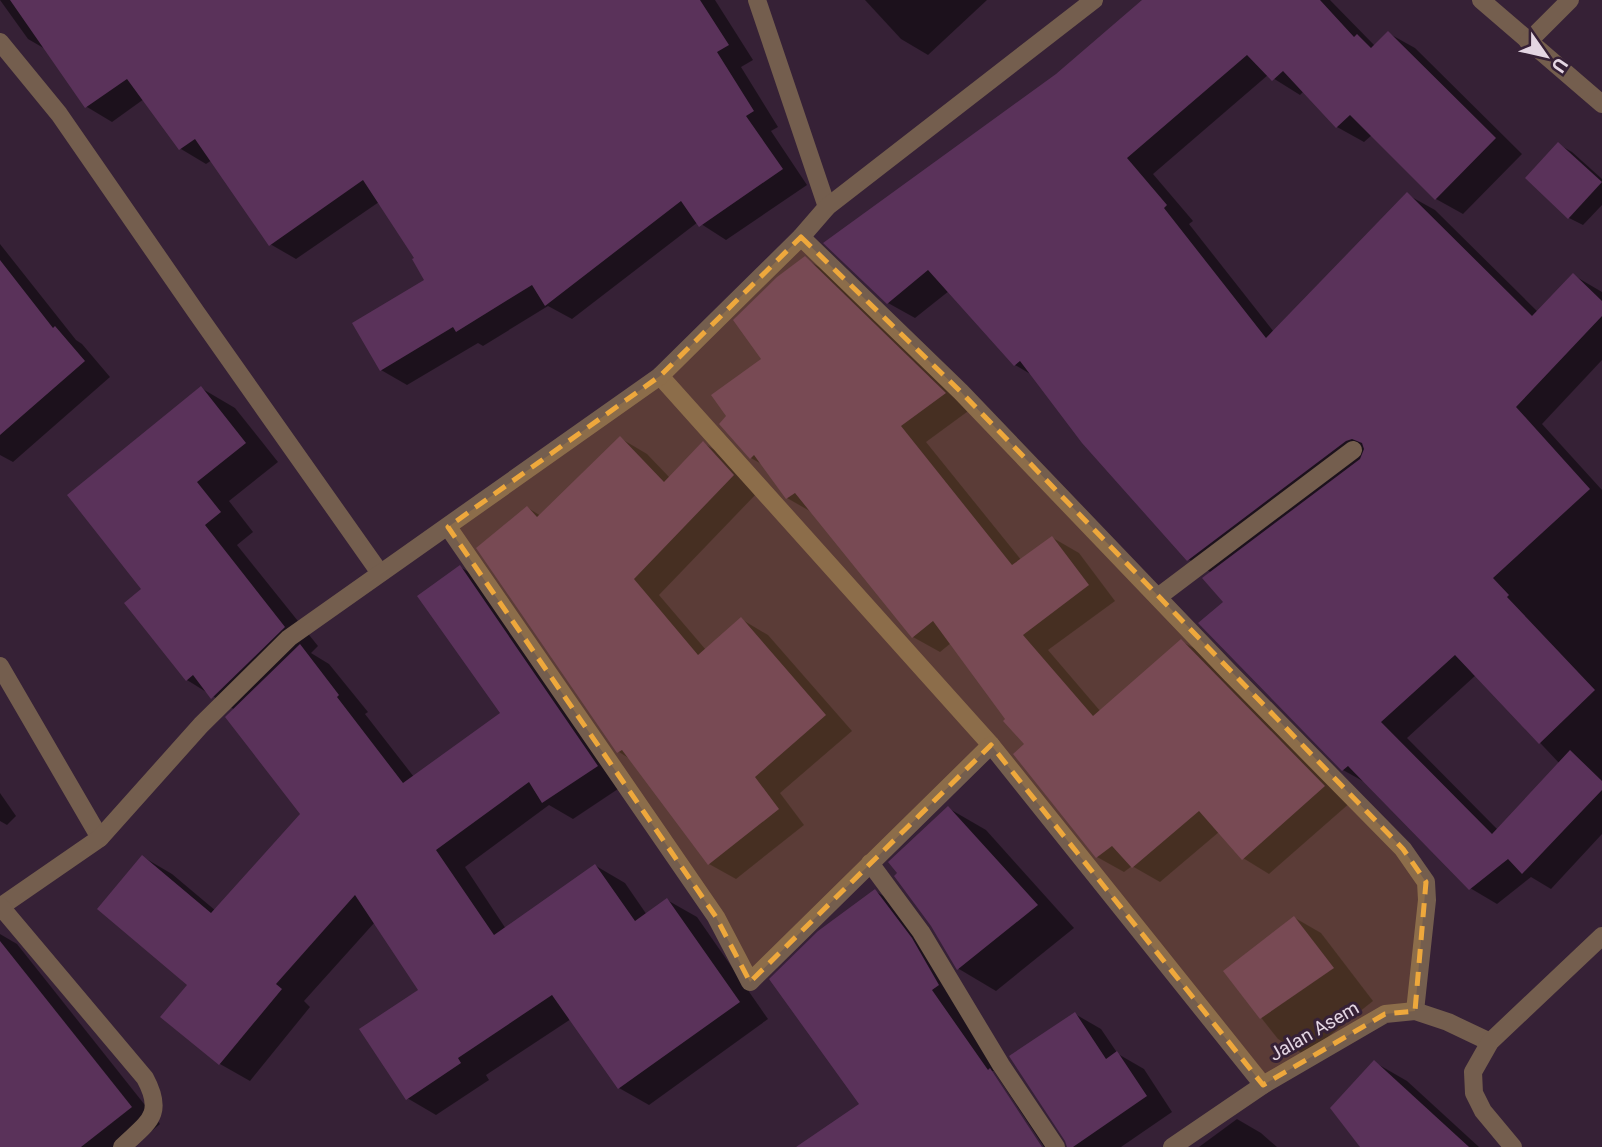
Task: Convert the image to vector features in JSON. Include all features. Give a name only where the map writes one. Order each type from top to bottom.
[{"type":"street","points":[[757,0],[827,207]]},
{"type":"street","points":[[121,1147],[146,1123],[153,1112],[156,1102],[152,1090],[145,1077],[1,907],[100,838],[201,725],[289,638],[660,376],[801,237],[827,207],[1094,0]]},
{"type":"street","points":[[1481,0],[1602,104]]},
{"type":"street","points":[[1528,42],[1570,0]]},
{"type":"street","points":[[0,42],[59,114],[380,573]]},
{"type":"street","points":[[801,237],[961,392],[1403,849],[1426,882],[1427,900],[1415,1011]]},
{"type":"street","points":[[660,376],[991,745],[1263,1085]]},
{"type":"street","points":[[1158,597],[1353,450]]},
{"type":"street","points":[[448,527],[716,917],[750,982],[991,745]]},
{"type":"street","points":[[0,666],[100,838]]},
{"type":"street","points":[[870,863],[921,932],[1001,1065],[1056,1147]]},
{"type":"street","points":[[1513,1147],[1483,1111],[1474,1093],[1473,1072],[1490,1042],[1602,936]]},
{"type":"street","name":"Jalan Asem","points":[[1180,1145],[1263,1085],[1385,1014],[1415,1011],[1448,1022],[1490,1042]]},
{"type":"highlighted area","points":[[801,237],[961,392],[1403,849],[1426,882],[1415,1011],[1385,1014],[1263,1085],[991,745],[750,982],[716,917],[448,527],[660,376]]},
{"type":"building","points":[[10,0],[700,0],[729,45],[717,52],[754,111],[746,116],[783,169],[699,227],[681,201],[545,306],[532,285],[456,332],[453,327],[380,371],[352,323],[424,280],[412,259],[414,258],[363,180],[269,246],[195,139],[179,150],[127,79],[85,108]]},
{"type":"building","points":[[1142,0],[1320,0],[1354,37],[1357,34],[1371,48],[1388,31],[1496,138],[1435,200],[1350,115],[1336,128],[1283,71],[1272,81],[1247,55],[1127,158],[1167,205],[1164,208],[1266,338],[1407,192],[1532,316],[1573,273],[1602,301],[1602,316],[1516,407],[1590,489],[1493,578],[1509,595],[1507,597],[1595,690],[1539,744],[1455,655],[1381,722],[1492,834],[1570,750],[1602,781],[1602,790],[1522,874],[1508,859],[1469,890],[1348,766],[1342,771],[1198,623],[1223,602],[1202,578],[1360,459],[1364,449],[1362,443],[1352,439],[1346,441],[1187,561],[1082,443],[1020,361],[1014,366],[928,270],[887,304],[823,243],[1056,74]]},
{"type":"building","points":[[1558,142],[1602,182],[1568,219],[1525,178]]},
{"type":"building","points":[[805,256],[946,393],[901,426],[1012,565],[1052,536],[1089,585],[1023,635],[1093,716],[1181,639],[1325,786],[1242,860],[1199,811],[1132,868],[1112,846],[1096,858],[1013,754],[1024,744],[1003,721],[1005,719],[933,621],[912,638],[795,493],[786,499],[754,455],[750,459],[719,424],[726,416],[711,395],[761,359],[733,320],[777,277]]},
{"type":"building","points":[[0,260],[53,328],[55,326],[85,361],[0,435]]},
{"type":"building","points":[[201,386],[246,443],[197,482],[221,512],[205,525],[285,627],[211,699],[193,675],[186,681],[124,603],[141,589],[67,495]]},
{"type":"building","points":[[620,436],[664,482],[703,441],[734,475],[634,579],[698,655],[741,617],[826,715],[755,777],[779,809],[708,865],[622,750],[617,753],[476,548],[527,506],[537,517]]},
{"type":"building","points":[[460,565],[598,766],[542,803],[529,782],[436,850],[494,935],[595,864],[635,921],[667,898],[740,1002],[618,1089],[552,995],[458,1058],[461,1063],[406,1100],[359,1029],[418,990],[355,895],[276,984],[282,989],[219,1065],[160,1017],[187,985],[97,909],[142,855],[211,913],[300,814],[225,717],[300,644],[403,783],[500,713],[417,596]]},
{"type":"building","points":[[948,806],[1038,905],[957,970],[931,926],[894,876],[897,873],[888,862]]},
{"type":"building","points":[[875,889],[912,938],[939,985],[932,990],[988,1070],[990,1068],[1042,1147],[796,1147],[859,1104],[769,979],[818,931]]},
{"type":"building","points":[[1294,916],[1334,968],[1260,1019],[1223,971]]},
{"type":"building","points":[[0,941],[132,1107],[81,1147],[0,1147]]},
{"type":"building","points":[[1075,1012],[1106,1059],[1117,1051],[1147,1096],[1073,1147],[1067,1147],[1009,1056]]},
{"type":"building","points":[[1374,1060],[1469,1147],[1360,1147],[1330,1108]]}]
